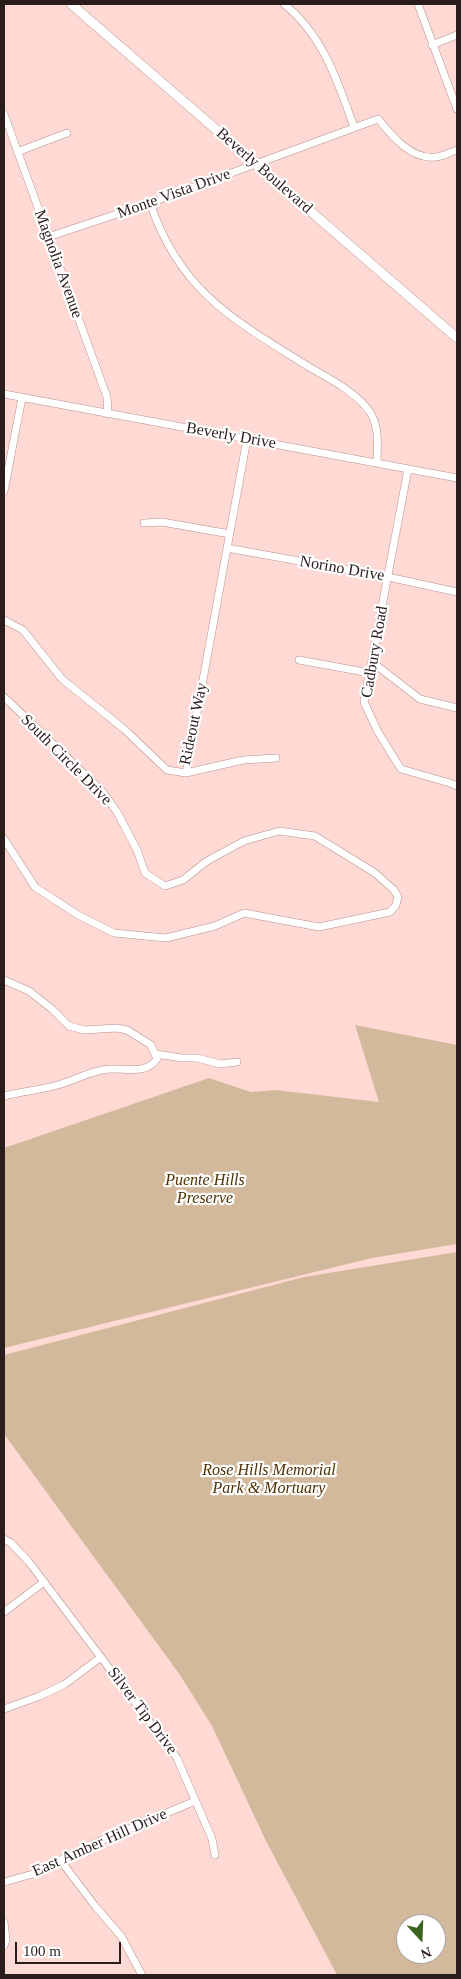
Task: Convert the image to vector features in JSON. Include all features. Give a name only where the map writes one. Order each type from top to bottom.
[{"type":"main road","name":"Beverly Boulevard","points":[[71,4],[457,338]]},
{"type":"street","points":[[284,4],[309,28],[324,52],[338,81],[354,127]]},
{"type":"street","points":[[418,4],[457,109]]},
{"type":"street","points":[[432,44],[457,35]]},
{"type":"street","name":"Magnolia Avenue","points":[[5,119],[107,397],[108,414]]},
{"type":"street","name":"Monte Vista Drive","points":[[48,237],[150,203],[378,119],[391,135],[414,154],[434,158],[457,150]]},
{"type":"street","points":[[17,152],[68,133]]},
{"type":"street","points":[[150,203],[169,250],[191,280],[211,301],[240,323],[334,382],[362,403],[375,422],[378,436],[377,464]]},
{"type":"street","name":"Beverly Drive","points":[[4,394],[457,478]]},
{"type":"street","points":[[4,491],[22,398]]},
{"type":"street","name":"Rideout Way","points":[[4,620],[23,630],[62,679],[124,729],[162,767],[173,772],[186,773],[247,439]]},
{"type":"street","name":"Cadbury Road","points":[[408,469],[364,702],[378,732],[401,769],[457,786]]},
{"type":"street","points":[[144,523],[162,522],[230,534]]},
{"type":"street","name":"Norino Drive","points":[[227,548],[388,577],[457,592]]},
{"type":"street","points":[[299,660],[370,673]]},
{"type":"street","points":[[372,662],[420,699],[457,708]]},
{"type":"street","name":"South Circle Drive","points":[[4,697],[102,791],[117,812],[137,850],[145,873],[165,886],[183,880],[207,861],[244,841],[279,831],[315,836],[375,873],[394,890],[398,897],[396,905],[390,912],[319,927],[244,913],[215,926],[166,938],[114,933],[78,915],[35,887],[4,839]]},
{"type":"street","points":[[186,773],[243,760],[276,758]]},
{"type":"street","points":[[4,980],[29,991],[52,1009],[69,1026],[84,1030],[116,1028],[127,1030],[151,1045],[157,1059],[153,1065],[141,1070],[110,1069],[92,1072],[59,1085],[4,1096]]},
{"type":"street","points":[[156,1054],[197,1058],[220,1064],[237,1062]]},
{"type":"street","name":"Silver Tip Drive","points":[[4,1540],[11,1543],[29,1562],[177,1758],[212,1840],[216,1854]]},
{"type":"street","points":[[4,1612],[44,1582]]},
{"type":"street","points":[[4,1708],[40,1696],[65,1684],[101,1657]]},
{"type":"street","name":"East Amber Hill Drive","points":[[4,1882],[33,1874],[91,1845],[195,1801]]},
{"type":"street","points":[[61,1860],[95,1906],[121,1936],[142,1975]]},
{"type":"street","points":[[4,1922],[6,1930],[4,1946]]},
{"type":"green space","name":"Puente Hills Preserve","points":[[355,1025],[457,1045],[457,1244],[372,1258],[4,1348],[4,1148],[209,1078],[251,1092],[276,1090],[379,1102]]},
{"type":"green space","name":"Rose Hills Memorial Park & Mortuary","points":[[457,1252],[457,1975],[337,1975],[266,1841],[212,1726],[180,1675],[4,1434],[4,1355],[304,1277]]}]
